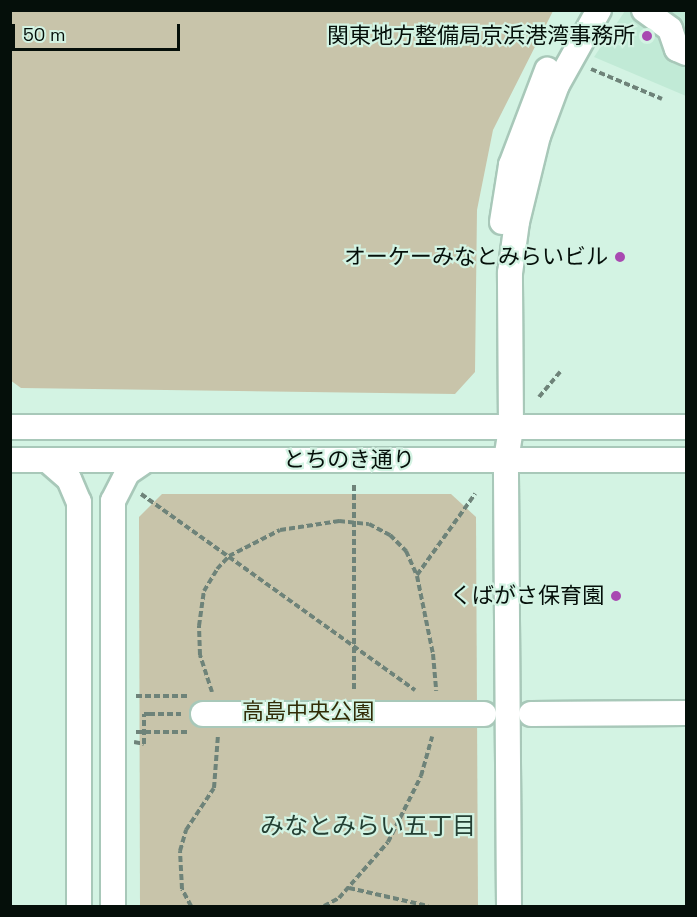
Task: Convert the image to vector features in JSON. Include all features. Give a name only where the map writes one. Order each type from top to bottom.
[{"type":"street","points":[[509,906],[506,460],[497,279],[511,165],[543,78],[580,10]]},
{"type":"street","points":[[504,428],[510,273],[517,222],[538,136],[557,86],[599,10]]},
{"type":"street","points":[[665,19],[677,49],[687,53]]},
{"type":"street","name":"とちのき通り","points":[[10,427],[687,427]]},
{"type":"street","name":"とちのき通り","points":[[10,460],[687,460]]},
{"type":"street","points":[[47,460],[69,479],[79,502],[79,906]]},
{"type":"street","points":[[113,906],[114,501],[127,473],[146,460]]},
{"type":"street","points":[[202,714],[355,714],[437,710],[484,714]]},
{"type":"street","points":[[531,714],[687,713]]},
{"type":"path","points":[[583,66],[662,99]]},
{"type":"path","points":[[539,397],[560,372]]},
{"type":"path","points":[[354,484],[355,714]]},
{"type":"path","points":[[140,493],[354,646],[437,710]]},
{"type":"path","points":[[417,576],[476,494]]},
{"type":"path","points":[[191,906],[182,889],[180,851],[186,830],[214,788],[219,765],[202,714],[199,626],[204,591],[229,556],[279,530],[308,523],[354,522],[390,535],[406,551],[417,576],[433,654],[437,710],[421,776],[404,815],[388,842],[348,888],[324,906]]},
{"type":"path","points":[[132,696],[185,696]]},
{"type":"path","points":[[132,742],[144,744],[144,714],[202,714]]},
{"type":"path","points":[[132,732],[185,732]]},
{"type":"path","points":[[348,888],[428,906]]},
{"type":"shaded area","name":"関東地方整備局京浜港湾事務所","points":[[625,11],[686,11],[686,96],[594,57]]},
{"type":"green space","points":[[10,11],[553,11],[493,130],[477,210],[475,372],[455,394],[21,388],[10,380]]},
{"type":"green space","name":"高島中央公園","points":[[162,494],[451,494],[476,517],[478,906],[140,906],[139,517]]},
{"type":"place","name":"関東地方整備局京浜港湾事務所","points":[[647,36]]},
{"type":"place","name":"オーケーみなとみらいビル","points":[[620,257]]},
{"type":"place","name":"くばがさ保育園","points":[[616,596]]},
{"type":"district","name":"みなとみらい五丁目","points":[[368,826]]}]
